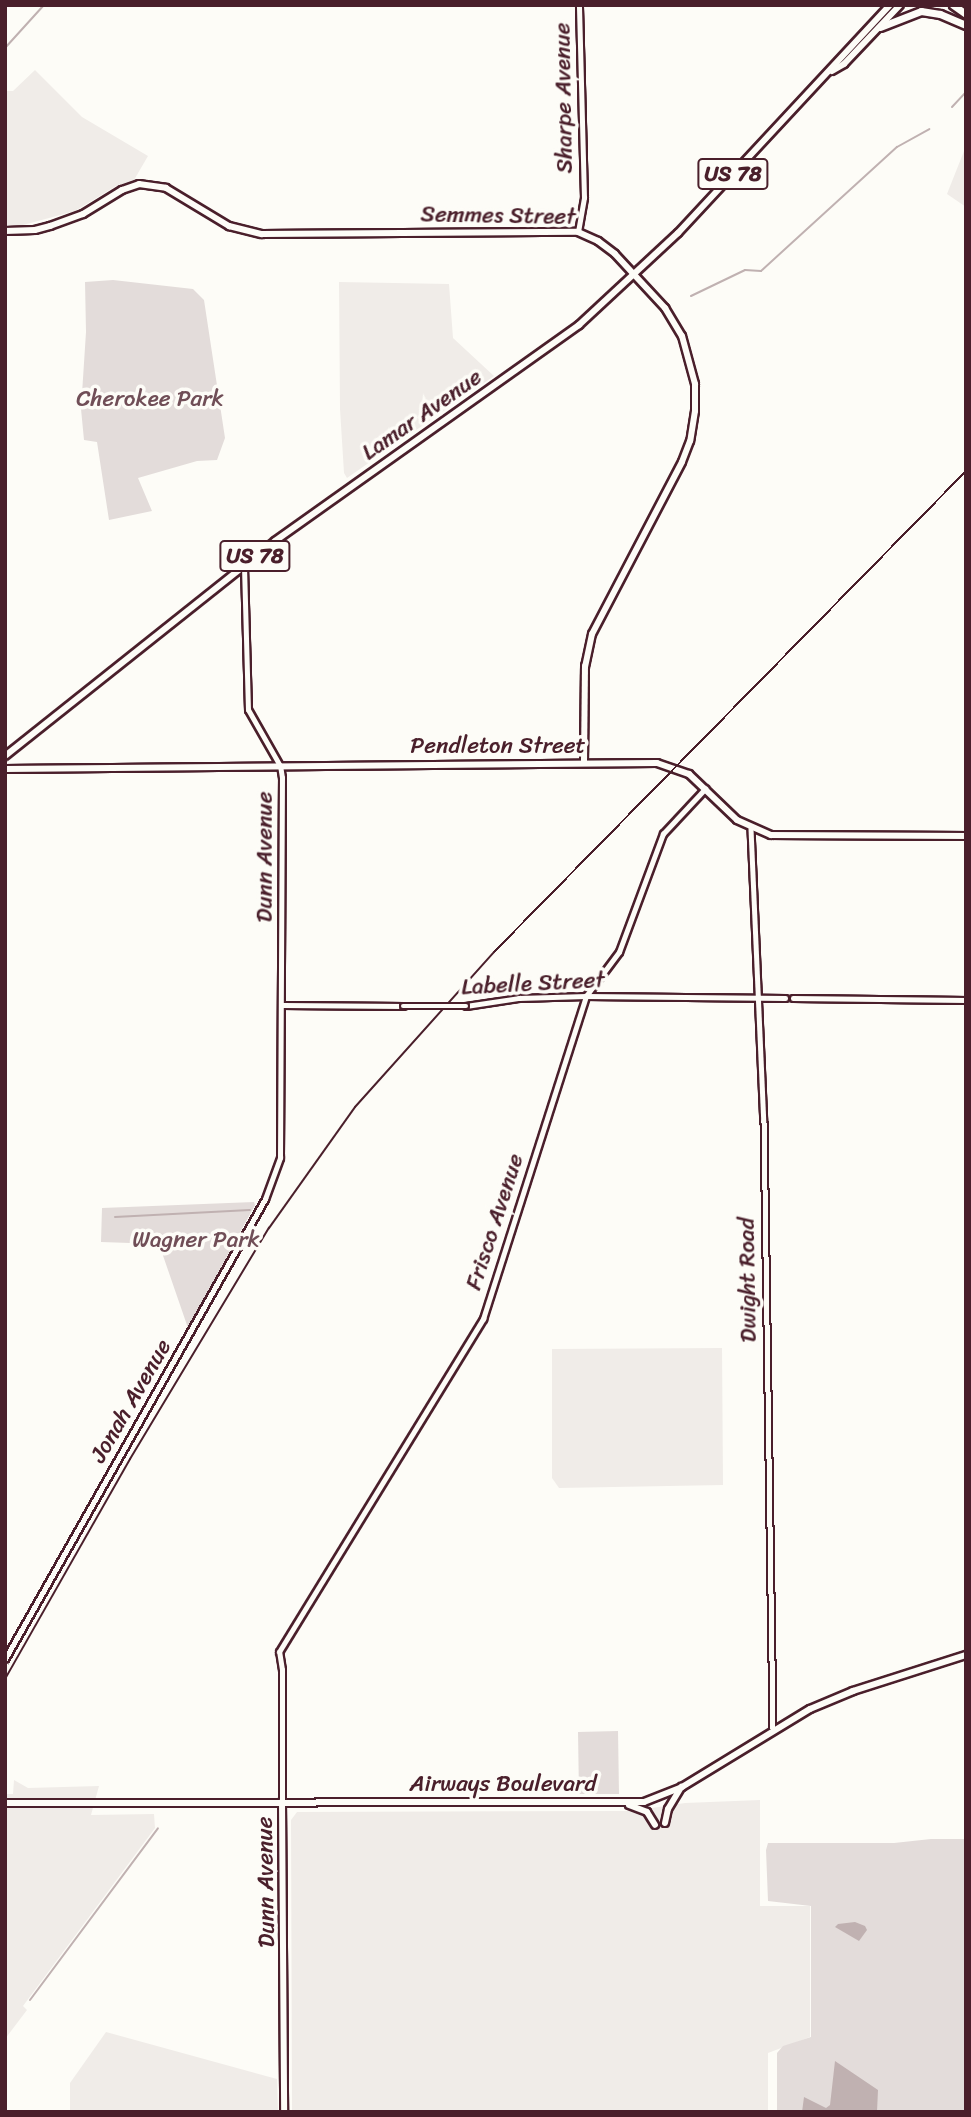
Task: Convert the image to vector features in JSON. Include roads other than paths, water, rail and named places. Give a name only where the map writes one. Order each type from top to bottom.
[{"type":"highway","points":[[953,5],[966,14]]},
{"type":"highway","points":[[880,27],[921,11],[940,14],[966,25]]},
{"type":"main road","points":[[881,15],[884,5]]},
{"type":"main road","name":"Lamar Avenue","points":[[5,756],[244,565],[343,491],[542,353],[635,276],[831,72],[840,56],[890,5]]},
{"type":"main road","name":"Lamar Avenue","points":[[831,72],[844,64],[900,5]]},
{"type":"main road","name":"Semmes Street","points":[[5,231],[36,230],[50,226],[83,214],[122,190],[139,184],[166,188],[229,226],[262,234],[578,232],[602,243],[665,308],[682,336],[695,384],[695,411],[690,442],[682,462],[592,634],[585,666],[584,763]]},
{"type":"main road","name":"Pendleton Street","points":[[5,769],[584,763],[670,765],[689,774],[737,820],[751,829],[781,836],[966,836]]},
{"type":"main road","name":"Airways Boulevard","points":[[5,1802],[617,1802],[654,1799],[682,1787],[773,1730],[853,1691],[966,1655]]},
{"type":"main road","points":[[665,1823],[668,1809],[682,1787]]},
{"type":"main road","name":"Dunn Avenue","points":[[282,1802],[284,2112]]},
{"type":"main road","points":[[617,1802],[640,1807],[647,1812],[655,1825]]},
{"type":"street","name":"Sharpe Avenue","points":[[578,232],[584,198],[579,5]]},
{"type":"street","name":"Dunn Avenue","points":[[244,565],[248,710],[280,766],[283,1004],[280,1158]]},
{"type":"street","name":"Frisco Avenue","points":[[279,1652],[483,1319],[586,996],[618,952],[663,834],[706,788]]},
{"type":"street","name":"Dwight Road","points":[[751,829],[760,998],[773,1730]]},
{"type":"street","name":"Labelle Street","points":[[283,1004],[466,1006],[519,998],[586,996],[785,998]]},
{"type":"street","points":[[793,998],[966,1000]]},
{"type":"street","name":"Jonah Avenue","points":[[5,1659],[259,1210],[280,1158]]},
{"type":"street","name":"Dunn Avenue","points":[[279,1652],[282,1670],[282,1802]]},
{"type":"waterway","points":[[5,48],[44,5]]},
{"type":"waterway","points":[[952,107],[966,92]]},
{"type":"waterway","points":[[691,296],[745,270],[761,271],[897,147],[929,129]]},
{"type":"waterway","points":[[115,1217],[250,1210]]},
{"type":"waterway","points":[[30,2000],[158,1828]]},
{"type":"railway","points":[[5,1679],[130,1459],[269,1228],[355,1107],[494,952],[966,471]]},
{"type":"park label","name":"Cherokee Park","points":[[150,399]]},
{"type":"park label","name":"Wagner Park","points":[[196,1240]]}]
